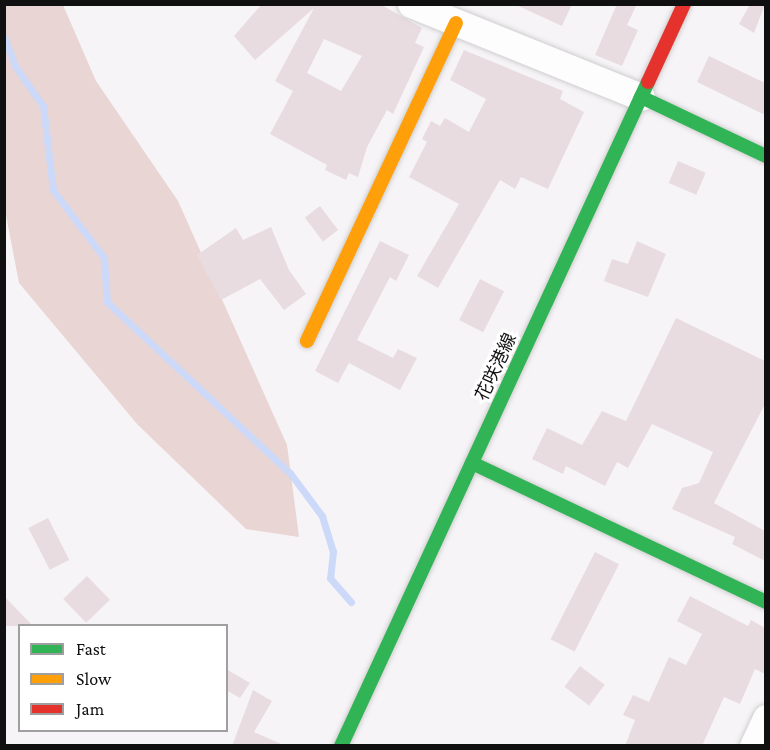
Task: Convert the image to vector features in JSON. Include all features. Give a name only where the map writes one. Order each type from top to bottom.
[{"type":"main road","name":"花咲港線","points":[[341,746],[684,4]]},
{"type":"main road","points":[[307,342],[466,19]]},
{"type":"main road","points":[[642,97],[765,156]]},
{"type":"main road","points":[[472,463],[765,602]]},
{"type":"street","points":[[411,4],[466,19],[642,97]]},
{"type":"street","points":[[753,746],[765,718]]},
{"type":"shaded area","points":[[4,5],[63,5],[96,81],[178,201],[287,445],[299,537],[246,529],[137,424],[19,283],[5,210]]},
{"type":"building","points":[[262,4],[380,4],[422,28],[415,43],[424,47],[393,114],[387,110],[367,147],[358,177],[349,173],[346,180],[325,170],[327,165],[270,134],[293,91],[275,81],[314,8],[255,60],[234,36]],"holes":[[[324,39],[362,56],[341,91],[307,73]]]},
{"type":"building","points":[[514,4],[572,4],[562,26]]},
{"type":"building","points":[[617,4],[637,4],[627,25],[638,30],[622,66],[595,55]]},
{"type":"building","points":[[750,4],[765,4],[754,33],[739,24]]},
{"type":"building","points":[[464,50],[563,91],[560,99],[584,112],[548,189],[521,177],[515,189],[500,180],[438,288],[417,276],[459,204],[409,177],[427,142],[422,139],[431,121],[440,126],[445,118],[469,132],[486,99],[450,80]]},
{"type":"building","points":[[709,56],[765,83],[765,115],[697,82]]},
{"type":"building","points":[[678,161],[706,173],[696,195],[669,183]]},
{"type":"building","points":[[320,206],[338,230],[323,241],[305,217]]},
{"type":"building","points":[[271,227],[289,270],[306,294],[284,310],[260,279],[221,300],[197,255],[236,228],[243,240]]},
{"type":"building","points":[[380,241],[409,255],[396,281],[390,277],[357,340],[393,358],[398,349],[417,358],[400,390],[349,363],[338,383],[315,371]]},
{"type":"building","points":[[637,241],[666,254],[648,297],[604,281],[612,259],[628,264]]},
{"type":"building","points":[[480,279],[504,291],[483,332],[459,320]]},
{"type":"building","points":[[676,318],[765,361],[765,404],[714,503],[765,531],[765,561],[732,544],[735,537],[672,509],[682,488],[699,483],[713,452],[652,424],[628,468],[617,462],[605,486],[566,466],[563,474],[532,459],[547,428],[582,445],[602,411],[626,421]]},
{"type":"building","points":[[48,518],[69,560],[50,570],[28,528]]},
{"type":"building","points":[[595,552],[619,564],[575,652],[551,639]]},
{"type":"building","points":[[87,576],[110,600],[86,623],[63,599]]},
{"type":"building","points":[[4,596],[31,624],[4,626]]},
{"type":"building","points":[[690,596],[748,626],[751,620],[765,628],[765,674],[755,669],[740,704],[724,697],[702,746],[625,746],[635,720],[623,715],[633,695],[649,702],[669,657],[686,665],[702,634],[677,621]]},
{"type":"building","points":[[580,666],[605,685],[589,705],[564,687]]},
{"type":"building","points":[[228,670],[250,683],[240,698],[228,691]]},
{"type":"building","points":[[253,690],[272,701],[254,732],[286,746],[232,746]]},
{"type":"waterway","points":[[4,37],[15,66],[43,106],[53,190],[104,258],[107,302],[290,473],[322,516],[333,551],[330,578],[351,602]]},
{"type":"traffic: fast","points":[[341,746],[648,82]]},
{"type":"traffic: fast","points":[[641,97],[766,156]]},
{"type":"traffic: fast","points":[[472,463],[766,602]]},
{"type":"traffic: slow","points":[[307,341],[456,23]]},
{"type":"traffic: jam","points":[[648,82],[684,4]]}]
